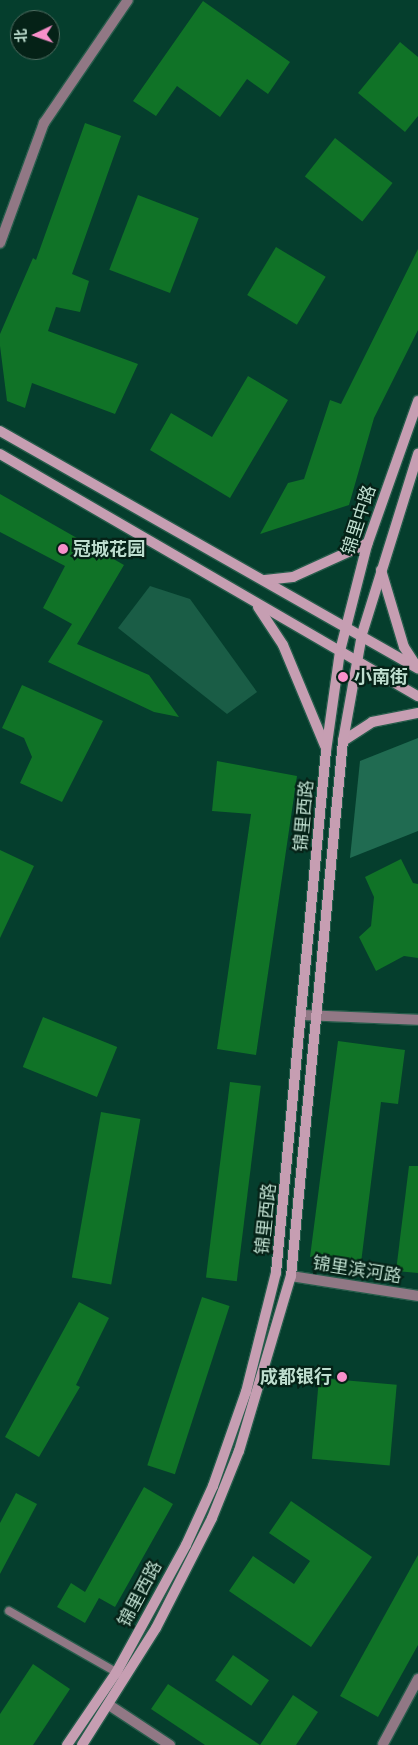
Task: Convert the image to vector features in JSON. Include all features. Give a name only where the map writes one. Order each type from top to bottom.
[{"type":"main road","name":"锦里中路","points":[[340,650],[368,543],[418,401]]},
{"type":"main road","points":[[0,431],[362,634],[417,667]]},
{"type":"main road","points":[[0,454],[256,604],[340,650],[359,658],[418,696]]},
{"type":"main road","name":"锦里中路","points":[[359,658],[362,634],[418,454]]},
{"type":"main road","points":[[265,580],[293,577],[368,543]]},
{"type":"main road","points":[[381,569],[401,639],[417,667]]},
{"type":"main road","points":[[256,604],[283,645],[326,751]]},
{"type":"main road","name":"锦里西路","points":[[67,1745],[116,1672],[214,1486],[246,1392],[276,1273],[326,751],[340,650]]},
{"type":"main road","name":"锦里西路","points":[[82,1745],[127,1679],[184,1576],[239,1451],[291,1276],[343,742],[359,658]]},
{"type":"main road","points":[[343,742],[372,722],[418,713]]},
{"type":"street","points":[[0,243],[44,123],[128,0]]},
{"type":"street","points":[[301,1015],[418,1020]]},
{"type":"street","name":"锦里滨河路","points":[[291,1276],[418,1296]]},
{"type":"street","points":[[382,1745],[418,1679]]},
{"type":"street","points":[[109,1705],[170,1745]]},
{"type":"lane","points":[[9,1611],[127,1679]]},
{"type":"green space","points":[[150,586],[190,599],[257,692],[227,714],[118,628]]},
{"type":"green space","points":[[418,738],[418,831],[350,858],[360,761]]},
{"type":"building","points":[[203,1],[290,62],[268,94],[247,79],[220,117],[177,86],[156,116],[133,101]]},
{"type":"building","points":[[400,42],[418,57],[418,116],[405,132],[358,93]]},
{"type":"building","points":[[85,123],[121,136],[72,274],[89,281],[80,312],[56,307],[48,331],[138,364],[115,414],[32,383],[25,408],[7,401],[0,346],[0,334],[33,258],[36,260]]},
{"type":"building","points":[[335,138],[393,183],[362,222],[305,177]]},
{"type":"building","points":[[138,195],[199,218],[170,293],[109,270]]},
{"type":"building","points":[[276,247],[326,277],[297,325],[247,295]]},
{"type":"building","points":[[418,249],[418,330],[374,418],[349,505],[260,534],[288,483],[304,479],[330,400],[341,404]]},
{"type":"building","points":[[248,376],[288,400],[230,498],[150,450],[171,413],[212,437]]},
{"type":"building","name":"冠城花园","points":[[0,494],[124,565],[77,644],[149,675],[179,717],[154,712],[48,662],[72,624],[43,608],[65,566],[0,532]]},
{"type":"building","points":[[22,685],[103,721],[62,802],[20,783],[32,757],[24,738],[2,728]]},
{"type":"building","points":[[217,761],[297,776],[256,1055],[217,1049],[251,814],[212,811]]},
{"type":"building","points":[[0,850],[34,866],[0,938]]},
{"type":"building","points":[[401,859],[413,883],[418,884],[418,958],[404,956],[376,971],[359,937],[371,926],[374,897],[365,877]]},
{"type":"building","points":[[43,1017],[117,1047],[97,1097],[23,1067]]},
{"type":"building","points":[[338,1041],[405,1050],[398,1104],[381,1102],[361,1263],[310,1257]]},
{"type":"building","points":[[230,1082],[261,1086],[237,1281],[206,1278]]},
{"type":"building","points":[[101,1112],[140,1119],[111,1284],[72,1277]]},
{"type":"building","points":[[409,1166],[418,1166],[418,1273],[396,1271]]},
{"type":"building","points":[[202,1297],[230,1306],[175,1474],[147,1465]]},
{"type":"building","points":[[79,1302],[109,1318],[76,1385],[80,1387],[39,1457],[5,1437]]},
{"type":"building","points":[[319,1378],[397,1385],[390,1465],[312,1459]]},
{"type":"building","points":[[144,1487],[173,1504],[115,1607],[99,1598],[85,1623],[57,1607],[71,1583],[85,1592]]},
{"type":"building","points":[[16,1493],[37,1504],[0,1574],[0,1523]]},
{"type":"building","points":[[291,1501],[372,1557],[311,1647],[229,1591],[253,1556],[294,1584],[310,1561],[269,1533]]},
{"type":"building","points":[[418,1555],[418,1645],[378,1717],[340,1696]]},
{"type":"building","points":[[233,1655],[269,1680],[251,1706],[215,1680]]},
{"type":"building","points":[[33,1664],[70,1689],[33,1745],[0,1745],[0,1714]]},
{"type":"building","points":[[168,1684],[260,1745],[205,1745],[151,1709]]},
{"type":"building","points":[[293,1695],[318,1712],[296,1745],[260,1745]]},
{"type":"place","name":"冠城花园","points":[[63,549]]},
{"type":"place","name":"小南街","points":[[343,677]]},
{"type":"place","name":"成都银行","points":[[342,1377]]}]
